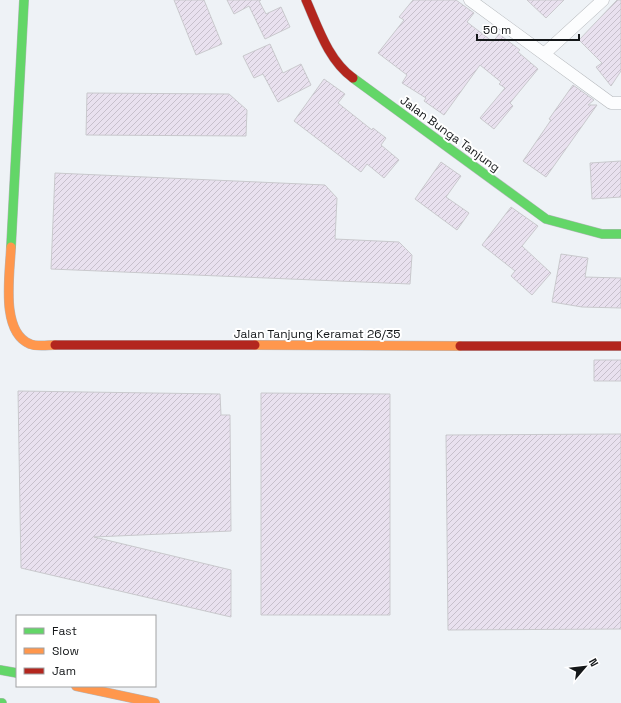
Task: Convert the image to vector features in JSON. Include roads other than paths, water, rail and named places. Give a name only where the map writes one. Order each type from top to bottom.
[{"type":"main road","name":"Jalan Tanjung Keramat 26/35","points":[[24,0],[8,310],[10,324],[16,335],[25,342],[32,345],[621,346]]},
{"type":"main road","name":"Jalan Bunga Tanjung","points":[[306,0],[327,48],[345,72],[546,219],[602,234],[621,234]]},
{"type":"main road","points":[[0,670],[16,673]]},
{"type":"main road","points":[[81,687],[155,703]]},
{"type":"street","points":[[470,0],[611,103],[621,103]]},
{"type":"street","points":[[544,54],[603,0]]}]
